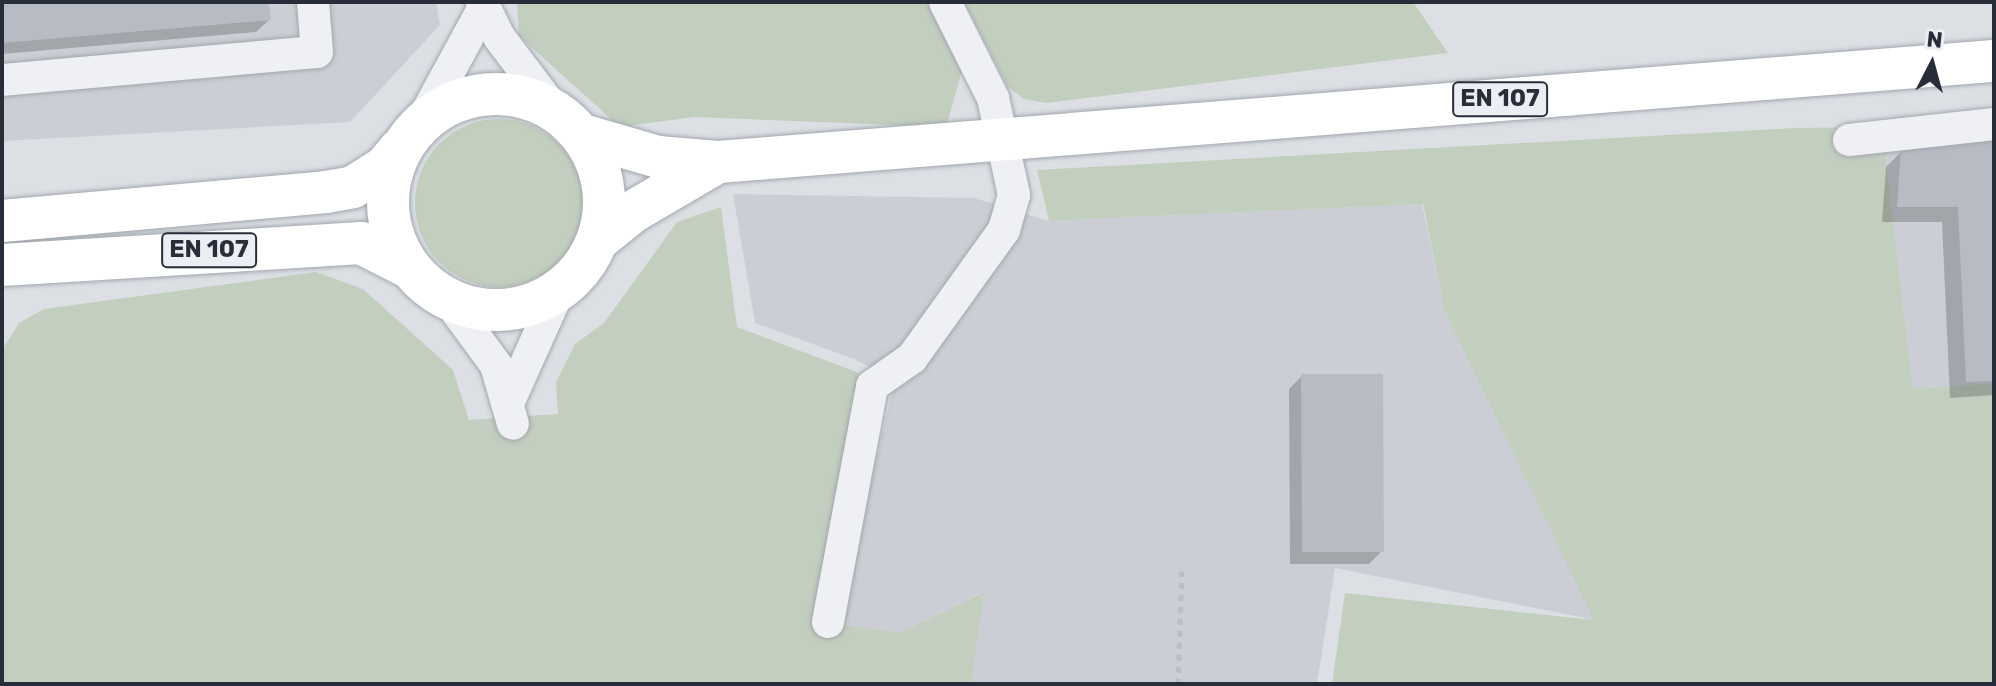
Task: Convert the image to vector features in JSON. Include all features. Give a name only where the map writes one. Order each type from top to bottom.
[{"type":"main road","name":"EN 107","points":[[2,221],[353,187],[384,168],[411,135],[452,102],[487,93],[522,97],[568,123],[658,157],[718,162],[1994,61]]},
{"type":"main road","name":"EN 107","points":[[411,135],[388,183],[387,218],[398,252],[410,268],[449,301],[484,311],[520,309],[558,292],[582,270],[599,239],[605,203],[602,179],[568,123]]},
{"type":"main road","name":"EN 107","points":[[599,239],[634,211],[718,162]]},
{"type":"main road","name":"EN 107","points":[[2,265],[361,243],[410,268]]},
{"type":"street","points":[[2,80],[317,52],[313,2]]},
{"type":"street","points":[[828,622],[872,386],[912,358],[1004,230],[1014,195],[1005,137],[980,67],[945,2]]},
{"type":"street","points":[[411,135],[482,6],[568,123]]},
{"type":"street","points":[[1849,140],[1994,124]]},
{"type":"street","points":[[449,301],[496,365],[511,411],[558,292]]},
{"type":"path","points":[[1178,684],[1182,571]]},
{"type":"shaded area","points":[[2,2],[436,2],[440,25],[350,122],[2,141]]},
{"type":"shaded area","points":[[1994,122],[1994,383],[1913,389],[1882,127]]},
{"type":"shaded area","points":[[733,194],[974,198],[1049,221],[1422,204],[1444,310],[1595,620],[1335,568],[1317,684],[971,684],[983,592],[882,642],[836,624],[895,380],[854,359],[755,323]]},
{"type":"green space","points":[[517,2],[926,2],[963,67],[946,127],[694,117],[620,127],[519,36]]},
{"type":"green space","points":[[964,2],[1413,2],[1448,53],[1047,103],[1024,99],[1008,87]]},
{"type":"green space","points":[[499,119],[531,125],[558,144],[577,171],[583,203],[577,235],[558,262],[531,281],[499,287],[467,281],[440,262],[421,235],[415,203],[421,171],[440,144],[467,125]]},
{"type":"green space","points":[[1882,127],[1913,389],[1994,383],[1994,684],[1332,684],[1345,593],[1594,620],[1444,310],[1423,204],[1049,221],[1037,170],[1794,128]]},
{"type":"green space","points":[[721,207],[737,327],[859,373],[836,624],[900,633],[984,592],[971,684],[2,684],[2,350],[19,323],[44,309],[316,272],[363,289],[453,370],[469,420],[558,414],[556,382],[575,344],[604,323],[677,222]]},
{"type":"building","points":[[2,2],[269,2],[271,20],[2,43]]},
{"type":"building","points":[[1994,139],[1994,381],[1966,382],[1958,207],[1897,207],[1901,149]]},
{"type":"building","points":[[1301,374],[1383,374],[1384,552],[1302,552]]}]
